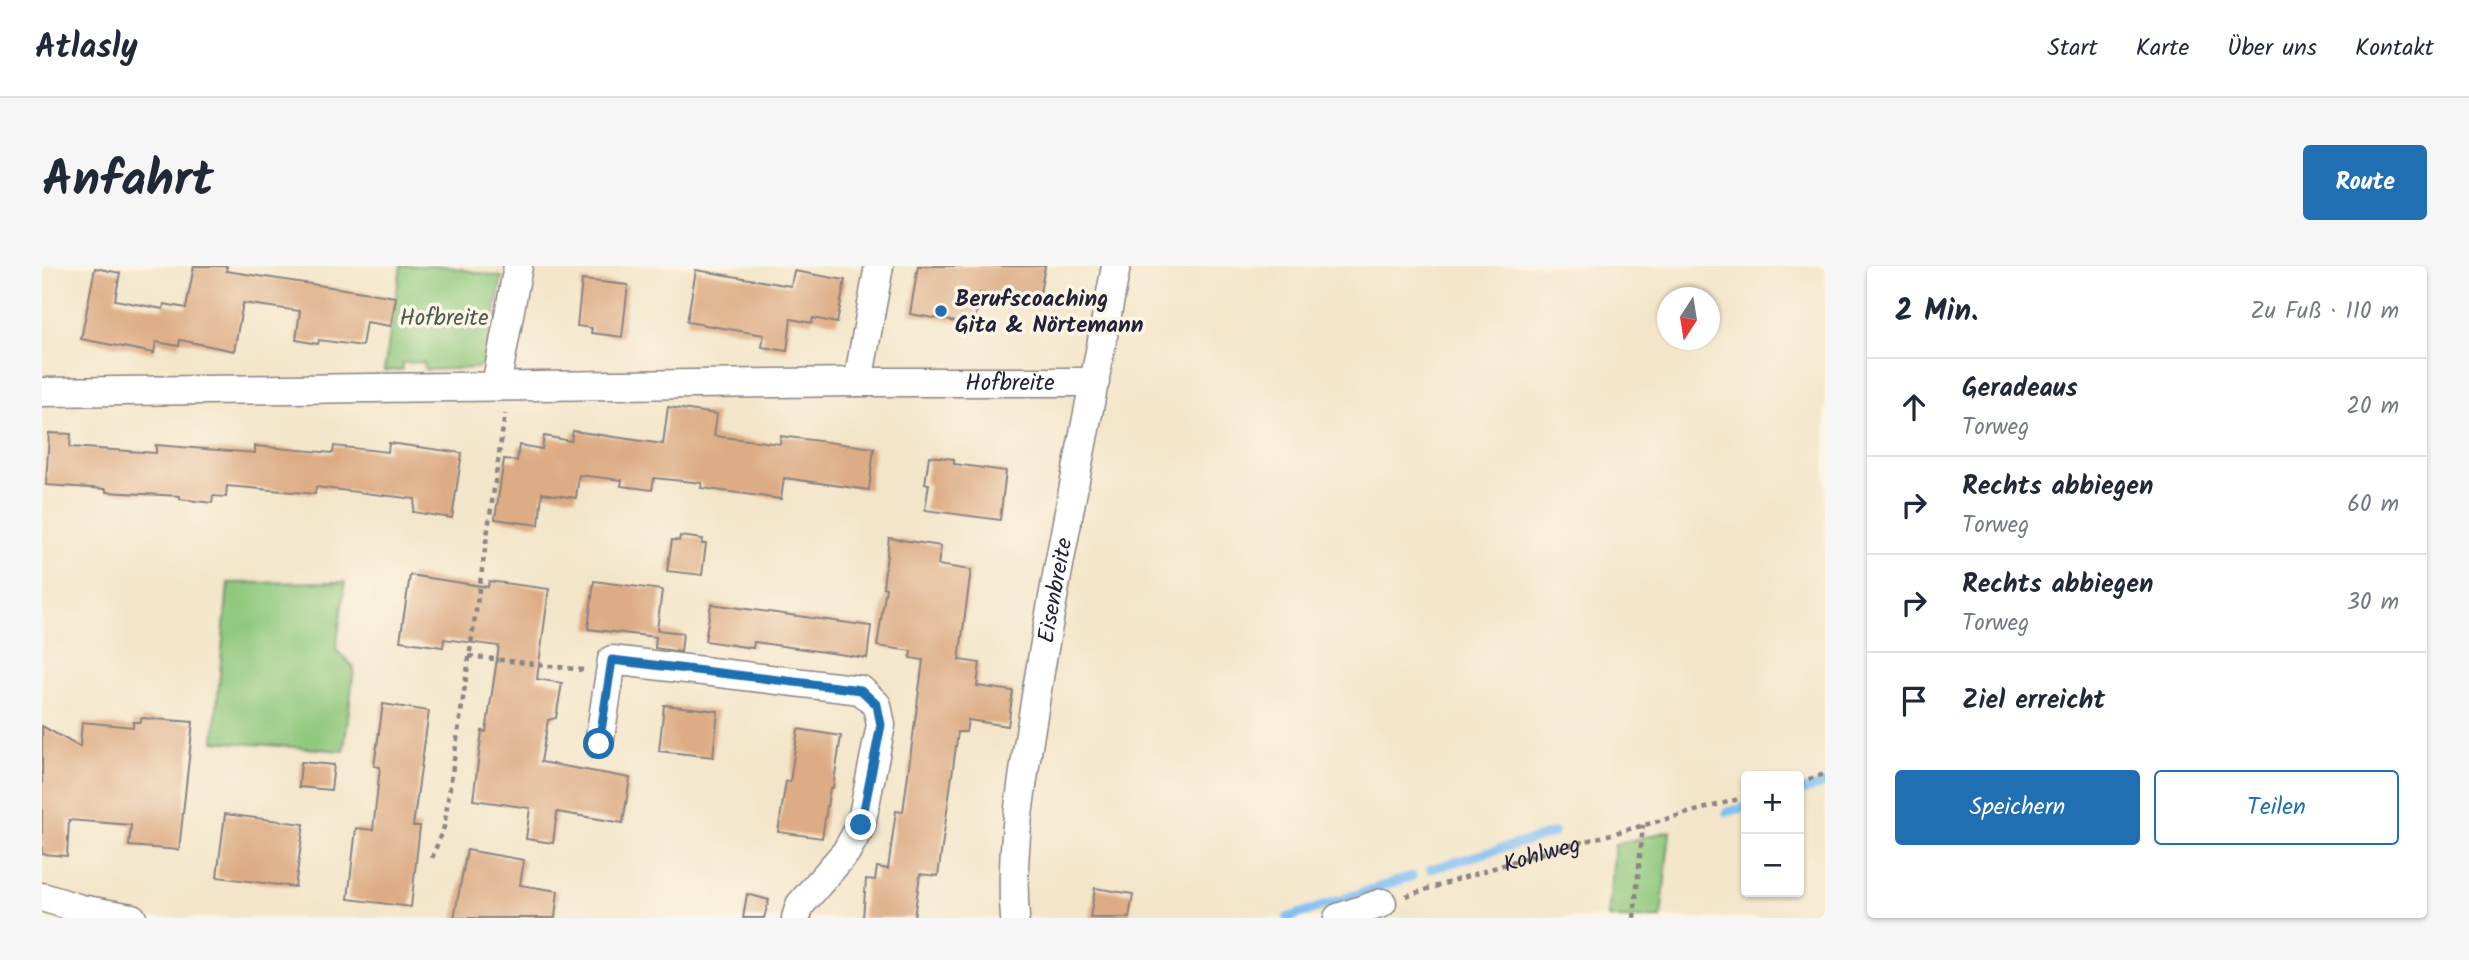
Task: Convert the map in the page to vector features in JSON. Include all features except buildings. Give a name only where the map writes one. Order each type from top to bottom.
[{"type":"street","points":[[502,386],[518,266]]},
{"type":"street","points":[[858,382],[879,266]]},
{"type":"street","name":"Eisenbreite","points":[[1015,918],[1016,844],[1027,757],[1068,515],[1116,266]]},
{"type":"street","name":"Hofbreite","points":[[42,392],[858,382],[1095,382]]},
{"type":"street","points":[[599,744],[612,660],[861,690],[877,705],[881,725],[861,825],[846,852],[800,905],[796,918]]},
{"type":"street","points":[[42,897],[81,909],[132,918]]},
{"type":"street","points":[[1338,918],[1382,903]]},
{"type":"path","points":[[432,858],[444,827],[469,656],[502,386]]},
{"type":"path","points":[[469,656],[579,671],[612,660]]},
{"type":"path","points":[[1804,781],[1825,775]]},
{"type":"path","name":"Kohlweg","points":[[1382,903],[1528,857],[1741,798]]},
{"type":"path","points":[[1634,918],[1643,825]]},
{"type":"green space","name":"Hofbreite","points":[[401,266],[444,266],[502,277],[486,357],[482,364],[476,368],[425,370],[424,362],[402,363],[402,370],[384,371]]},
{"type":"green space","points":[[345,582],[336,650],[354,667],[344,751],[214,741],[228,583]]},
{"type":"green space","points":[[1670,831],[1661,918],[1608,918],[1615,844]]},
{"type":"waterway","points":[[1804,790],[1825,784]]},
{"type":"waterway","points":[[1727,812],[1741,808]]},
{"type":"waterway","points":[[1431,869],[1554,833]]},
{"type":"waterway","points":[[1287,918],[1412,876]]},
{"type":"place","name":"Berufscoaching Gita & Nörtemann","points":[[941,311]]},
{"type":"route","points":[[599,744],[612,660],[861,690],[877,705],[881,725],[861,825]]}]
